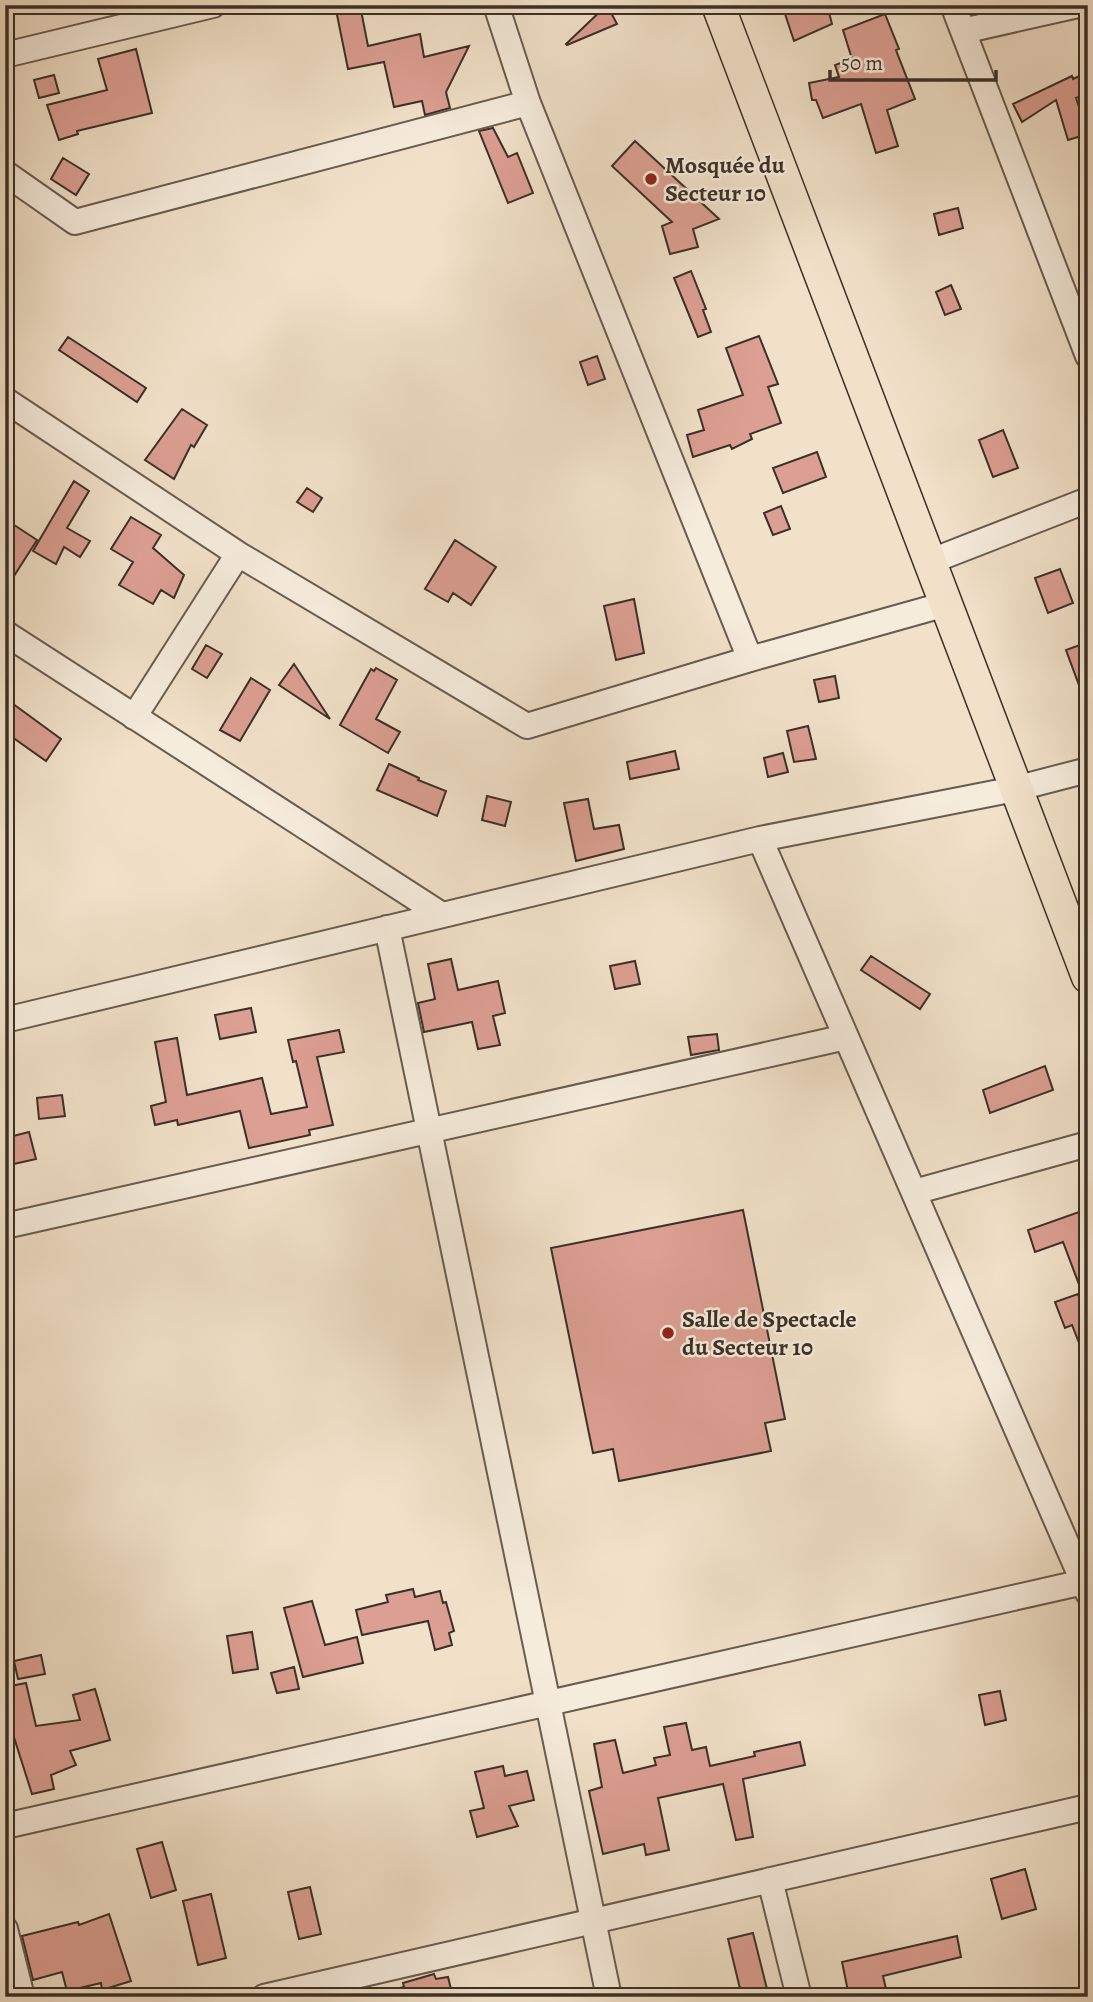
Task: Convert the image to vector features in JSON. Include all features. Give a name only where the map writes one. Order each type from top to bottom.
[{"type":"main road","points":[[718,5],[1088,977]]},
{"type":"street","points":[[5,55],[214,5]]},
{"type":"street","points":[[496,5],[528,103],[750,659]]},
{"type":"street","points":[[953,5],[1088,356]]},
{"type":"street","points":[[963,31],[1078,5]]},
{"type":"street","points":[[5,173],[75,222],[528,103]]},
{"type":"street","points":[[5,400],[238,554],[527,726],[946,604]]},
{"type":"street","points":[[929,562],[1088,499]]},
{"type":"street","points":[[134,716],[238,554]]},
{"type":"street","points":[[5,632],[442,915]]},
{"type":"street","points":[[5,1020],[760,839],[1015,789],[1088,770]]},
{"type":"street","points":[[5,1826],[546,1703],[1086,1585],[760,839]]},
{"type":"street","points":[[387,928],[609,1997]]},
{"type":"street","points":[[5,1226],[846,1037]]},
{"type":"street","points":[[914,1192],[1088,1144]]},
{"type":"street","points":[[264,1997],[1088,1807]]},
{"type":"street","points":[[770,1880],[799,1997]]},
{"type":"street","points":[[5,1929],[22,1997]]},
{"type":"building","points":[[335,5],[360,5],[368,46],[420,34],[424,57],[469,46],[446,92],[450,108],[425,115],[422,101],[394,107],[384,62],[348,69]]},
{"type":"building","points":[[607,5],[617,24],[566,44]]},
{"type":"building","points":[[799,5],[810,5],[812,9],[827,5],[832,24],[794,41],[785,14]]},
{"type":"building","points":[[885,14],[915,99],[887,110],[898,146],[876,153],[861,104],[823,118],[816,100],[812,100],[809,83],[839,77],[835,65],[852,59],[843,30]]},
{"type":"building","points":[[136,49],[152,113],[77,131],[78,134],[59,140],[47,105],[107,90],[98,59]]},
{"type":"building","points":[[1088,72],[1088,94],[1076,98],[1088,134],[1068,140],[1056,100],[1022,122],[1013,104],[1072,76],[1073,79]]},
{"type":"building","points":[[54,75],[59,93],[39,98],[34,80]]},
{"type":"building","points":[[493,128],[508,157],[517,153],[533,193],[508,203],[479,131]]},
{"type":"building","points":[[635,141],[719,219],[693,229],[698,247],[670,254],[662,226],[672,222],[612,166]]},
{"type":"building","points":[[63,158],[89,174],[76,195],[51,179]]},
{"type":"building","points":[[958,208],[963,228],[939,235],[934,214]]},
{"type":"building","points":[[691,271],[706,309],[703,310],[711,332],[698,337],[674,278]]},
{"type":"building","points":[[951,285],[961,309],[945,315],[936,292]]},
{"type":"building","points":[[759,336],[778,384],[768,387],[781,423],[750,434],[752,439],[732,449],[730,445],[693,457],[687,435],[704,430],[698,410],[743,395],[726,348]]},
{"type":"building","points":[[68,337],[146,388],[137,402],[59,350]]},
{"type":"building","points":[[597,356],[605,379],[588,385],[580,362]]},
{"type":"building","points":[[182,409],[207,425],[194,447],[191,445],[174,479],[145,460]]},
{"type":"building","points":[[1003,430],[1018,468],[993,477],[979,440]]},
{"type":"building","points":[[817,452],[826,477],[783,493],[773,468]]},
{"type":"building","points":[[74,481],[89,491],[67,528],[90,541],[80,557],[64,547],[56,564],[33,551]]},
{"type":"building","points":[[307,488],[322,498],[313,512],[297,502]]},
{"type":"building","points":[[781,506],[790,529],[773,535],[764,513]]},
{"type":"building","points":[[131,517],[161,535],[153,548],[184,575],[174,598],[161,590],[153,604],[119,585],[133,562],[111,549]]},
{"type":"building","points":[[5,519],[37,540],[5,590]]},
{"type":"building","points":[[455,540],[496,567],[471,605],[453,593],[448,602],[425,589]]},
{"type":"building","points":[[1060,569],[1073,603],[1048,613],[1035,578]]},
{"type":"building","points":[[634,599],[644,653],[616,660],[604,606]]},
{"type":"building","points":[[1088,642],[1088,703],[1086,704],[1066,650]]},
{"type":"building","points":[[206,645],[222,654],[207,678],[192,669]]},
{"type":"building","points":[[294,664],[330,719],[279,685]]},
{"type":"building","points":[[376,668],[397,680],[376,719],[400,732],[388,753],[340,725],[371,669],[374,671]]},
{"type":"building","points":[[835,676],[839,698],[819,702],[814,680]]},
{"type":"building","points":[[251,678],[270,690],[240,741],[220,730]]},
{"type":"building","points":[[5,698],[61,739],[46,761],[5,732]]},
{"type":"building","points":[[808,726],[816,759],[794,762],[787,731]]},
{"type":"building","points":[[675,751],[679,769],[630,779],[627,762]]},
{"type":"building","points":[[783,753],[788,772],[768,777],[764,758]]},
{"type":"building","points":[[389,764],[446,791],[437,816],[377,790]]},
{"type":"building","points":[[487,796],[511,802],[505,826],[482,820]]},
{"type":"building","points":[[588,799],[594,829],[619,825],[624,849],[576,861],[564,803]]},
{"type":"building","points":[[871,956],[930,994],[920,1009],[861,970]]},
{"type":"building","points":[[451,959],[458,990],[498,981],[505,1013],[493,1016],[500,1045],[478,1049],[472,1022],[424,1032],[418,1003],[435,999],[428,964]]},
{"type":"building","points":[[635,961],[640,984],[615,989],[610,966]]},
{"type":"building","points":[[251,1008],[256,1032],[220,1039],[215,1015]]},
{"type":"building","points":[[339,1030],[344,1052],[317,1057],[333,1125],[309,1130],[310,1135],[249,1148],[240,1111],[178,1125],[177,1120],[155,1125],[151,1106],[166,1102],[155,1042],[177,1038],[187,1095],[262,1078],[271,1114],[307,1107],[288,1040]]},
{"type":"building","points":[[717,1034],[719,1050],[691,1055],[688,1037]]},
{"type":"building","points":[[1045,1066],[1053,1090],[990,1113],[983,1090]]},
{"type":"building","points":[[62,1095],[65,1116],[39,1119],[37,1098]]},
{"type":"building","points":[[29,1132],[36,1159],[5,1166],[5,1138]]},
{"type":"building","name":"Salle de Spectacle du Secteur 10","points":[[743,1210],[785,1419],[765,1423],[771,1451],[619,1481],[613,1449],[593,1453],[551,1248]]},
{"type":"building","points":[[1079,1212],[1088,1237],[1086,1303],[1063,1242],[1035,1252],[1028,1230]]},
{"type":"building","points":[[1078,1294],[1088,1318],[1087,1363],[1072,1325],[1065,1328],[1055,1302]]},
{"type":"building","points":[[413,1589],[415,1597],[440,1591],[454,1631],[449,1633],[452,1645],[435,1650],[428,1621],[362,1635],[356,1610],[388,1602],[386,1595]]},
{"type":"building","points":[[312,1601],[325,1645],[357,1637],[363,1663],[303,1677],[284,1608]]},
{"type":"building","points":[[252,1632],[258,1669],[233,1673],[227,1636]]},
{"type":"building","points":[[41,1655],[45,1674],[18,1679],[14,1661]]},
{"type":"building","points":[[294,1667],[299,1689],[277,1693],[271,1673]]},
{"type":"building","points":[[26,1683],[36,1726],[80,1720],[73,1695],[95,1689],[110,1740],[70,1751],[76,1765],[51,1775],[54,1789],[32,1794],[5,1709],[5,1687]]},
{"type":"building","points":[[1000,1691],[1006,1720],[985,1725],[979,1695]]},
{"type":"building","points":[[686,1723],[692,1750],[706,1747],[710,1766],[755,1756],[754,1752],[800,1742],[805,1765],[743,1779],[753,1837],[736,1840],[723,1784],[658,1798],[669,1850],[646,1855],[644,1844],[603,1854],[589,1791],[602,1787],[594,1744],[615,1740],[623,1773],[656,1765],[654,1758],[670,1755],[664,1727]]},
{"type":"building","points":[[503,1766],[505,1776],[527,1771],[534,1800],[509,1806],[518,1826],[477,1837],[470,1811],[484,1808],[475,1772]]},
{"type":"building","points":[[162,1842],[176,1890],[151,1898],[137,1849]]},
{"type":"building","points":[[1025,1869],[1036,1909],[1002,1919],[991,1879]]},
{"type":"building","points":[[310,1887],[321,1934],[299,1939],[288,1892]]},
{"type":"building","points":[[211,1894],[226,1958],[198,1965],[183,1901]]},
{"type":"building","points":[[109,1914],[131,1981],[102,1990],[101,1983],[67,1991],[62,1972],[33,1980],[22,1936],[78,1922],[79,1925]]},
{"type":"building","points":[[753,1933],[769,1997],[742,1997],[728,1939]]},
{"type":"building","points":[[957,1936],[961,1957],[883,1976],[886,1989],[849,1996],[842,1962]]},
{"type":"building","points":[[434,1974],[436,1979],[448,1977],[453,1997],[393,1997],[392,1990],[404,1987],[403,1983]]},
{"type":"place","name":"Mosquée du Secteur 10","points":[[651,179]]},
{"type":"place","name":"Salle de Spectacle du Secteur 10","points":[[668,1333]]}]
